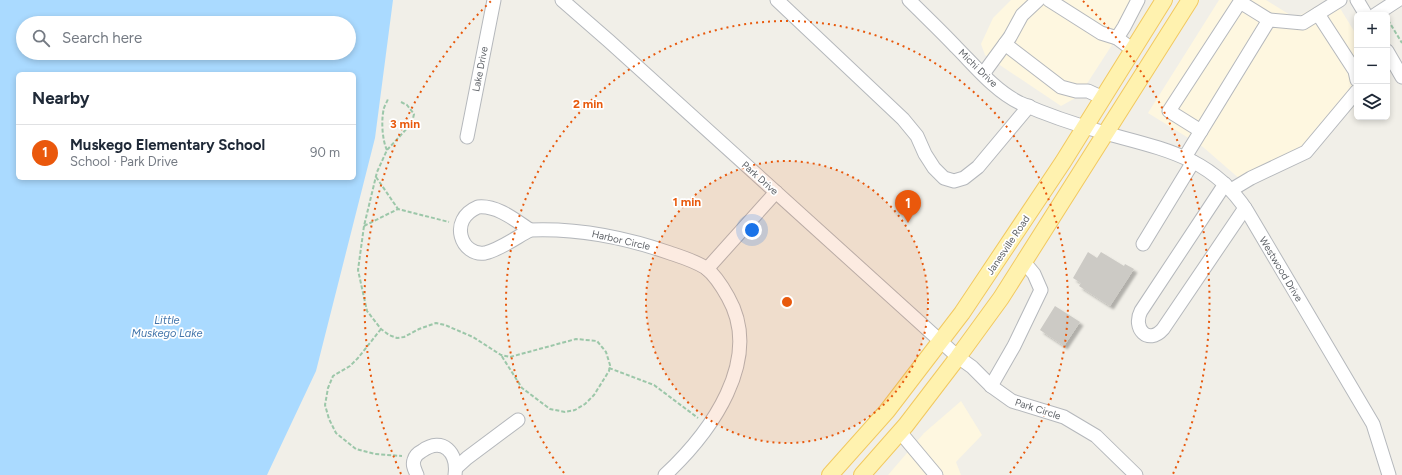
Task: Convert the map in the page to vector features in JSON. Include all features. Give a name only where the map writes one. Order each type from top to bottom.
[{"type":"main road","name":"Janesville Road","points":[[830,475],[887,411],[962,313],[1086,127],[1164,0]]},
{"type":"main road","points":[[862,475],[900,432],[1001,298],[1190,0]]},
{"type":"main road","points":[[1136,46],[1156,53]]},
{"type":"street","name":"Lake Drive","points":[[467,138],[494,0]]},
{"type":"street","name":"Park Drive","points":[[562,0],[609,40],[958,357]]},
{"type":"street","points":[[777,0],[903,119],[917,136],[925,154],[934,168],[944,178],[954,181],[964,178],[978,167],[1030,106]]},
{"type":"street","name":"Michi Drive","points":[[909,0],[995,86],[1019,102],[1105,133]]},
{"type":"street","points":[[983,74],[1010,37],[1022,15],[1038,0]]},
{"type":"street","points":[[1049,0],[1101,34],[1117,38],[1136,46]]},
{"type":"street","points":[[1117,38],[1138,0]]},
{"type":"street","points":[[1201,131],[1169,111],[1240,2],[1269,20],[1303,23],[1340,0]]},
{"type":"street","points":[[1357,0],[1364,12]]},
{"type":"street","points":[[1380,12],[1398,0]]},
{"type":"street","points":[[1318,14],[1354,71]]},
{"type":"street","points":[[1143,244],[1189,160],[1201,131],[1269,20]]},
{"type":"street","points":[[1005,44],[1061,87],[1076,91],[1088,91],[1103,98]]},
{"type":"street","points":[[1390,57],[1402,77]]},
{"type":"street","points":[[1245,208],[1163,329],[1158,335],[1145,335],[1138,323],[1138,317],[1141,311],[1228,187],[1306,152],[1354,95]]},
{"type":"street","name":"Westwood Drive","points":[[1105,133],[1157,147],[1189,160],[1212,173],[1228,187],[1245,208],[1373,424],[1389,475]]},
{"type":"street","points":[[707,269],[776,192]]},
{"type":"street","points":[[460,225],[463,218],[468,213],[478,207],[484,207],[501,212],[530,230]]},
{"type":"street","name":"Harbor Circle","points":[[460,225],[461,237],[464,243],[473,251],[484,253],[530,230],[550,229],[609,235],[645,244],[691,260],[707,269],[724,289],[733,305],[738,321],[740,339],[739,359],[734,375],[709,426],[684,457],[665,475]]},
{"type":"street","points":[[991,386],[1014,346],[1041,290],[1034,274],[1024,262]]},
{"type":"street","name":"Park Circle","points":[[958,357],[972,367],[991,386],[1012,401],[1064,417],[1096,436],[1136,475]]},
{"type":"street","points":[[456,472],[467,458],[518,420]]},
{"type":"street","points":[[900,432],[936,475]]},
{"type":"street","points":[[417,475],[414,466],[415,457],[417,454],[432,445],[440,445],[452,453],[455,461],[456,472]]},
{"type":"path","points":[[1390,22],[1402,43]]},
{"type":"path","points":[[388,99],[384,107],[383,130],[384,143],[388,150]]},
{"type":"path","points":[[401,102],[407,105],[414,114],[412,123],[388,150],[376,177],[364,226],[358,270],[367,311],[381,329],[389,335],[397,338],[404,337],[426,326],[436,323],[445,325],[473,337],[501,355],[510,357],[576,339],[597,341],[606,352],[610,365],[594,395],[575,410],[565,412],[550,409],[522,388],[501,355]]},
{"type":"path","points":[[376,177],[398,209],[460,225]]},
{"type":"path","points":[[364,226],[398,209]]},
{"type":"path","points":[[381,329],[350,366],[333,376],[328,388],[325,405],[329,419],[336,433],[356,449],[375,454],[415,457]]},
{"type":"path","points":[[609,368],[654,385],[709,426]]},
{"type":"shaded area","points":[[1011,0],[1141,0],[1079,96],[1061,106],[985,55],[981,44],[993,18]]},
{"type":"shaded area","points":[[1219,0],[1266,0],[1295,18],[1327,0],[1335,0],[1354,31],[1354,105],[1314,152],[1249,187],[1203,147],[1148,113]]},
{"type":"shaded area","points":[[961,401],[982,435],[956,462],[961,475],[888,475],[924,433]]},
{"type":"water","name":"Little Muskego Lake","points":[[0,0],[393,0],[375,138],[316,371],[267,475],[0,475]]},
{"type":"building","points":[[1088,252],[1097,258],[1101,252],[1124,266],[1125,264],[1134,269],[1110,306],[1079,286],[1081,283],[1073,278]]},
{"type":"building","points":[[1055,306],[1080,322],[1064,346],[1040,330]]},
{"type":"place","name":"Muskego Elementary School","points":[[908,223]]}]
